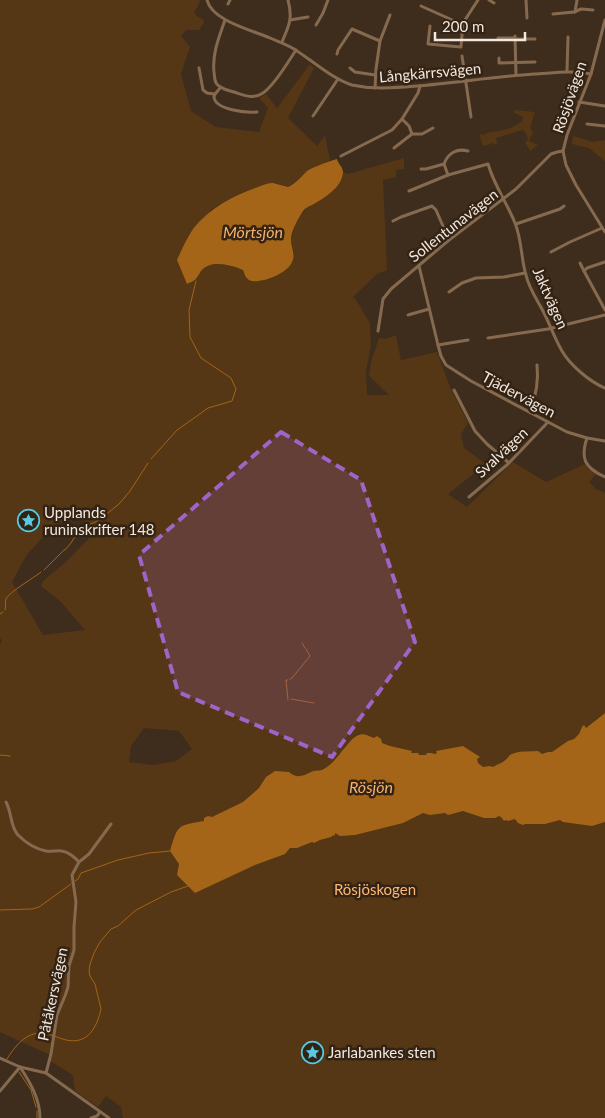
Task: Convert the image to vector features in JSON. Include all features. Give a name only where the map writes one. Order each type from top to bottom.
[{"type":"street","name":"Långkärrsvägen","points":[[207,0],[214,12],[225,20],[282,42],[338,79],[353,85],[375,88],[420,86],[516,75],[568,72],[591,74]]},
{"type":"street","points":[[228,4],[230,0]]},
{"type":"street","points":[[282,42],[290,20],[288,0]]},
{"type":"street","points":[[316,25],[328,0]]},
{"type":"street","points":[[430,26],[428,44],[461,47],[463,24],[478,0]]},
{"type":"street","points":[[489,0],[494,3]]},
{"type":"street","points":[[526,0],[527,18]]},
{"type":"street","points":[[575,12],[576,0]]},
{"type":"street","points":[[421,6],[463,24]]},
{"type":"street","points":[[553,14],[575,12],[581,9],[593,10]]},
{"type":"street","points":[[375,88],[380,41],[390,15]]},
{"type":"street","points":[[290,20],[308,17]]},
{"type":"street","points":[[225,20],[217,43],[213,66],[215,81],[220,88],[249,97],[263,94],[296,50]]},
{"type":"street","name":"Rösjövägen","points":[[605,20],[591,74],[579,102],[563,151],[566,165],[582,196],[605,232]]},
{"type":"street","points":[[337,54],[352,30],[380,41]]},
{"type":"street","points":[[568,37],[568,72]]},
{"type":"street","points":[[498,38],[535,39]]},
{"type":"street","points":[[515,38],[516,75]]},
{"type":"street","points":[[462,56],[471,117]]},
{"type":"street","points":[[499,58],[499,63],[535,62]]},
{"type":"street","points":[[199,68],[203,90],[214,94]]},
{"type":"street","points":[[350,68],[355,72],[376,75]]},
{"type":"street","points":[[313,116],[338,79]]},
{"type":"street","points":[[341,156],[392,130],[402,119],[418,93],[420,86]]},
{"type":"street","points":[[214,94],[220,88]]},
{"type":"street","points":[[214,94],[216,102],[225,108],[257,112]]},
{"type":"street","points":[[579,102],[605,106]]},
{"type":"street","points":[[402,119],[409,126],[412,134]]},
{"type":"street","points":[[587,124],[605,126]]},
{"type":"street","points":[[394,148],[412,134],[422,134],[433,128]]},
{"type":"street","points":[[409,191],[448,175],[444,164],[446,158],[451,153],[459,150],[468,151]]},
{"type":"street","name":"Sollentunavägen","points":[[378,331],[383,299],[391,289],[448,240],[516,189],[551,154],[563,151]]},
{"type":"street","points":[[421,169],[444,164]]},
{"type":"street","name":"Jaktvägen","points":[[448,175],[488,164],[496,186],[516,224],[528,282],[562,352],[573,366],[605,388]]},
{"type":"street","points":[[394,221],[432,206],[436,210],[448,240]]},
{"type":"street","points":[[516,224],[564,206]]},
{"type":"street","points":[[551,252],[602,228]]},
{"type":"street","points":[[584,270],[605,262]]},
{"type":"street","points":[[580,263],[605,310]]},
{"type":"street","name":"Tjädervägen","points":[[419,266],[438,345],[446,365],[471,381],[567,432],[605,441]]},
{"type":"street","points":[[449,292],[476,278],[504,278],[525,273]]},
{"type":"street","points":[[408,315],[429,309]]},
{"type":"street","points":[[488,338],[552,328],[605,315]]},
{"type":"street","points":[[438,345],[468,340]]},
{"type":"street","points":[[530,412],[536,395],[537,365]]},
{"type":"street","points":[[454,390],[475,432],[509,463]]},
{"type":"street","name":"Svalvägen","points":[[469,497],[509,463],[548,422]]},
{"type":"street","points":[[587,438],[584,458],[590,468],[605,477]]},
{"type":"street","points":[[6,802],[10,808],[11,821],[18,835],[35,847],[47,851],[62,851],[72,855],[78,862],[89,854],[111,824]]},
{"type":"street","name":"Påtåkersvägen","points":[[46,1073],[57,1015],[68,987],[69,966],[74,950],[76,902],[72,878],[78,862]]},
{"type":"street","points":[[0,1058],[46,1073],[109,1118]]},
{"type":"street","points":[[0,1091],[20,1066]]},
{"type":"street","points":[[20,1066],[32,1086],[40,1118]]},
{"type":"street","points":[[91,1118],[97,1116],[100,1112]]},
{"type":"highlighted area","points":[[281,432],[361,480],[415,642],[332,757],[178,692],[139,555]]},
{"type":"green space","name":"Rösjöskogen","points":[[0,0],[200,0],[194,12],[204,20],[203,24],[199,30],[186,30],[181,36],[190,47],[181,74],[191,111],[216,127],[259,132],[268,108],[259,98],[266,94],[277,108],[310,64],[314,68],[288,118],[317,146],[325,136],[330,160],[309,170],[288,187],[274,183],[246,191],[211,210],[187,284],[195,281],[205,267],[216,264],[233,266],[243,270],[247,279],[260,281],[276,276],[286,270],[294,254],[291,240],[296,223],[305,209],[333,191],[341,180],[343,172],[348,174],[404,158],[404,169],[396,170],[396,177],[383,180],[387,270],[377,274],[353,297],[370,323],[371,345],[366,372],[367,395],[389,395],[369,376],[371,362],[379,338],[386,339],[396,335],[401,360],[437,352],[450,387],[468,423],[461,434],[464,448],[486,464],[448,494],[467,507],[513,462],[546,482],[585,464],[587,468],[596,474],[589,482],[596,489],[605,493],[605,713],[586,728],[605,770],[605,1118],[123,1118],[121,1107],[106,1096],[98,1107],[75,1091],[73,1075],[50,1061],[52,1056],[0,1032],[0,644],[2,641],[0,638]],"holes":[[[76,519],[83,521],[93,534],[67,561],[43,581],[41,586],[61,602],[85,630],[43,635],[12,582],[26,556],[40,540],[60,523]],[[144,728],[179,731],[192,749],[176,761],[153,765],[129,762],[131,746]]]},
{"type":"green space","points":[[515,110],[535,112],[530,128],[533,132],[529,141],[538,145],[530,151],[525,142],[528,140],[526,133],[522,130],[496,138],[497,144],[494,145],[493,143],[483,146],[479,134],[484,135],[490,132],[505,130],[522,121],[523,117],[513,112]]},
{"type":"green space","points":[[573,136],[593,142],[605,140],[605,161],[589,148],[572,144]]},
{"type":"water","name":"Mörtsjön","points":[[337,159],[343,170],[342,178],[332,192],[306,208],[301,214],[291,236],[293,259],[286,270],[268,279],[252,281],[247,278],[243,270],[233,266],[216,264],[205,267],[196,279],[187,284],[177,260],[199,221],[231,198],[269,183],[288,187],[307,171]]},
{"type":"water","name":"Rösjön","points":[[605,713],[605,822],[592,826],[560,820],[545,824],[523,825],[515,819],[504,821],[499,816],[484,818],[463,811],[448,815],[445,813],[430,815],[423,813],[403,823],[355,835],[340,836],[335,833],[331,837],[314,843],[290,848],[285,854],[255,865],[195,893],[177,875],[179,864],[170,851],[177,831],[180,828],[188,824],[204,821],[204,818],[208,816],[212,817],[243,802],[259,788],[266,777],[275,771],[289,772],[295,776],[300,776],[322,770],[333,762],[356,736],[364,735],[374,738],[377,736],[381,739],[382,743],[412,751],[411,753],[418,753],[419,755],[435,754],[437,753],[436,751],[463,746],[480,757],[477,759],[478,763],[483,767],[493,767],[516,752],[538,751],[542,754],[552,752],[574,739],[584,725],[586,728]]},
{"type":"waterway","points":[[151,459],[177,430],[208,408],[232,401],[236,389],[231,378],[201,358],[190,337],[189,310],[196,281]]},
{"type":"waterway","points":[[44,570],[84,528],[99,520],[119,504],[148,463]]},
{"type":"waterway","points":[[5,610],[8,596],[41,572]]},
{"type":"waterway","points":[[302,643],[305,648]]},
{"type":"waterway","points":[[290,679],[310,656],[306,649]]},
{"type":"waterway","points":[[288,680],[286,680],[288,700]]},
{"type":"waterway","points":[[291,699],[314,703]]},
{"type":"waterway","points":[[0,755],[10,756]]},
{"type":"waterway","points":[[75,881],[81,873],[118,860],[149,853],[170,851]]},
{"type":"waterway","points":[[0,910],[39,907],[71,884]]},
{"type":"waterway","points":[[7,1059],[17,1045],[26,1037],[37,1033],[49,1034],[74,1041],[86,1037],[94,1028],[101,1009],[95,984],[89,971],[94,953],[100,942],[111,929],[118,926],[136,910],[171,892],[188,886]]},
{"type":"waterway","points":[[19,1072],[31,1090],[36,1107]]},
{"type":"waterway","points":[[37,1111],[37,1118]]},
{"type":"place","name":"Upplands runinskrifter 148","points":[[28,521]]},
{"type":"place","name":"Jarlabankes sten","points":[[312,1052]]}]
